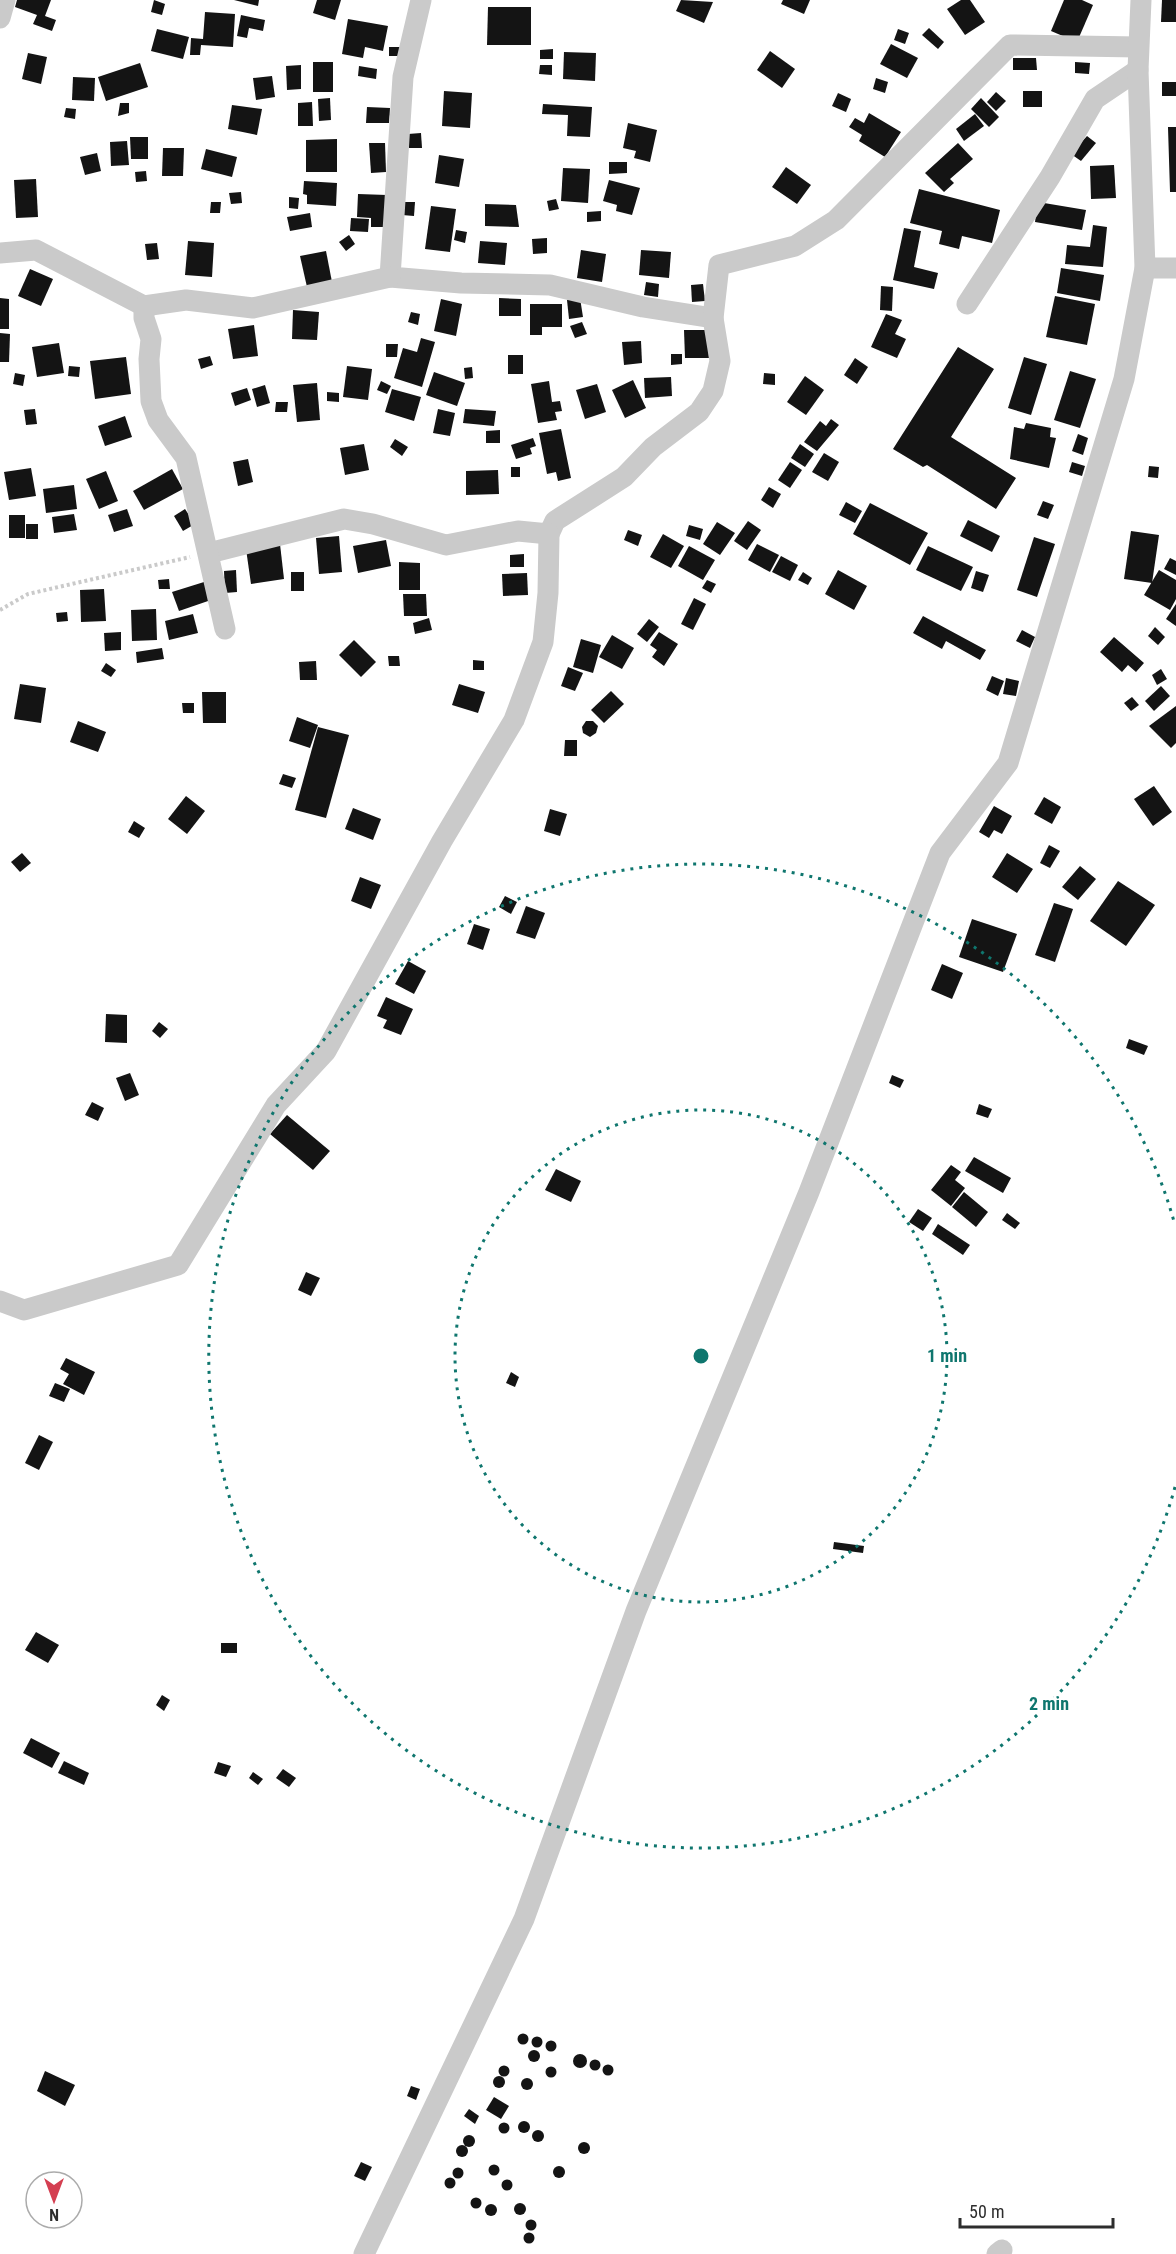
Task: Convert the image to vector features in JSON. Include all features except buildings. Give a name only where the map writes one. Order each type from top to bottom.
[{"type":"street","points":[[0,18],[5,0]]},
{"type":"street","points":[[390,277],[403,77],[421,0]]},
{"type":"street","points":[[364,2254],[524,1919],[636,1611],[809,1192],[940,853],[1008,763],[1124,379],[1145,268],[1138,70],[1141,0]]},
{"type":"street","points":[[0,1313],[24,1310],[178,1265],[276,1105],[326,1052],[442,842],[514,720],[543,642],[548,593],[549,534],[555,521],[624,477],[653,447],[699,412],[713,391],[720,361],[713,318],[718,265],[795,246],[836,220],[1010,45],[1138,46]]},
{"type":"street","points":[[967,304],[1050,177],[1095,99],[1138,70]]},
{"type":"street","points":[[0,253],[36,250],[144,306],[186,300],[253,308],[390,277],[461,283],[550,285],[643,307],[713,318]]},
{"type":"street","points":[[1145,268],[1176,268]]},
{"type":"street","points":[[144,306],[144,318],[151,339],[148,359],[151,401],[158,420],[186,458],[225,629]]},
{"type":"street","points":[[209,553],[344,519],[373,524],[446,545],[518,531],[549,534]]},
{"type":"street","points":[[0,1301],[24,1310]]},
{"type":"path","points":[[0,610],[28,594],[209,553]]}]
